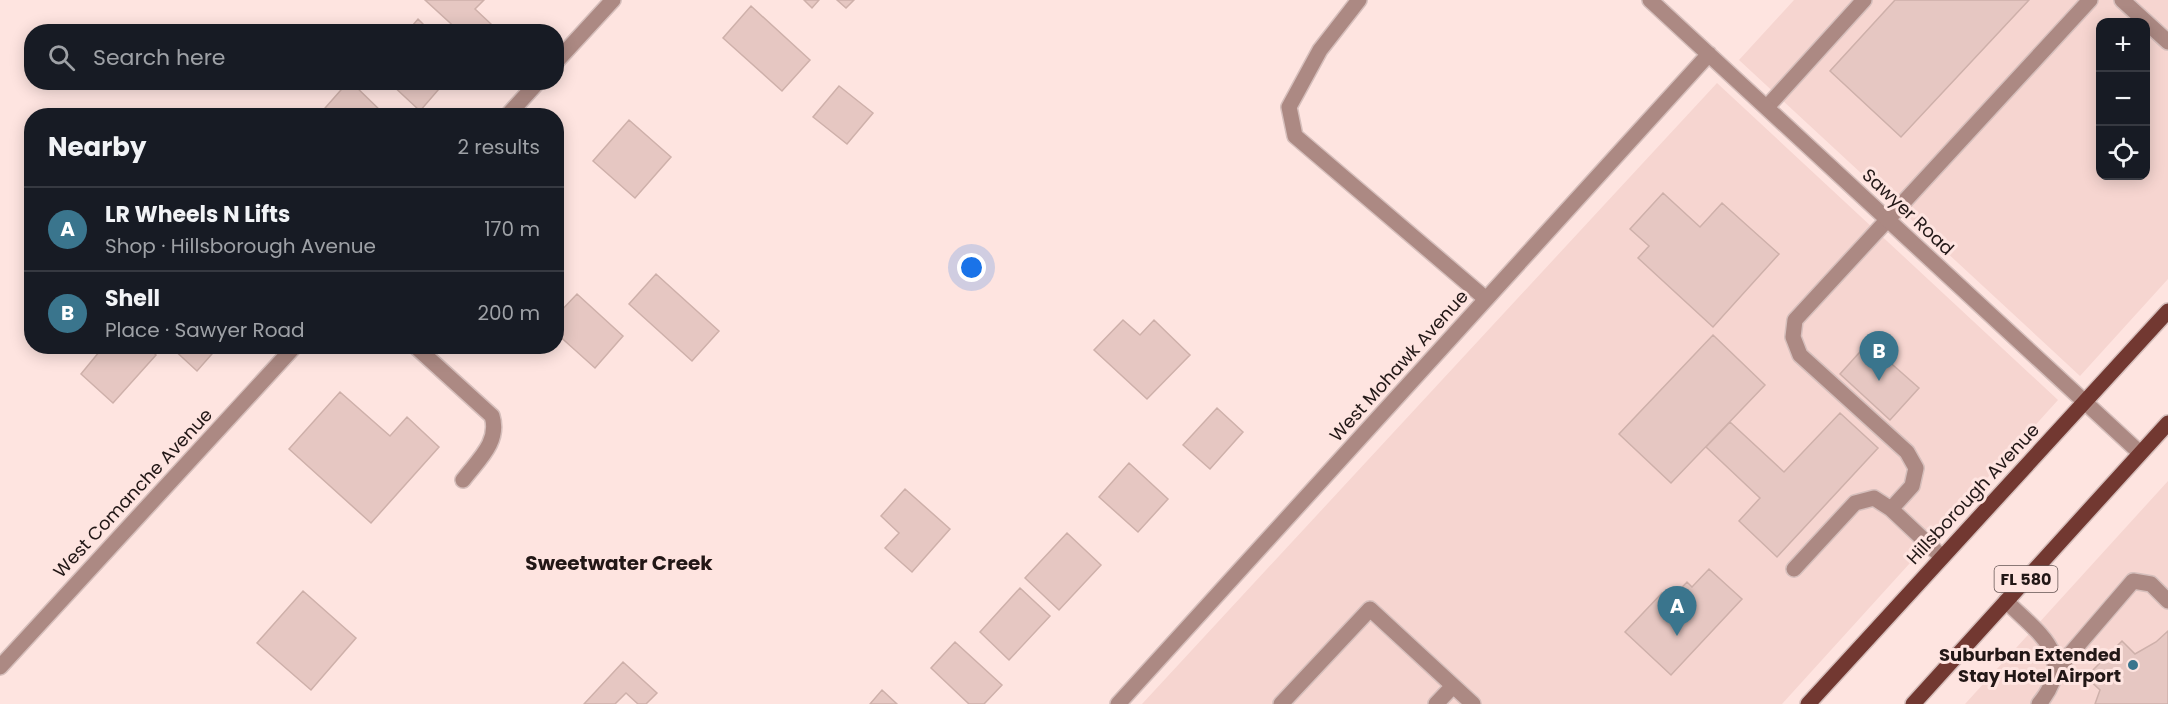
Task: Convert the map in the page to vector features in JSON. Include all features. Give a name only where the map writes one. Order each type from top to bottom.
[{"type":"main road","name":"Hillsborough Avenue","points":[[1808,704],[2168,311]]},
{"type":"main road","name":"FL 580","points":[[1913,704],[2168,423]]},
{"type":"street","points":[[564,53],[614,0]]},
{"type":"street","points":[[1359,0],[1320,50],[1289,107],[1295,136],[1486,299]]},
{"type":"street","name":"Sawyer Road","points":[[1650,0],[2140,453]]},
{"type":"street","points":[[1767,107],[1864,0]]},
{"type":"street","points":[[1891,509],[1912,486],[1916,468],[1906,452],[1800,356],[1793,337],[1795,320],[2090,0]]},
{"type":"street","points":[[2122,0],[2168,42]]},
{"type":"street","name":"West Mohawk Avenue","points":[[1118,704],[1709,54]]},
{"type":"street","points":[[514,108],[530,90]]},
{"type":"street","name":"West Comanche Avenue","points":[[0,667],[288,354]]},
{"type":"street","points":[[424,354],[492,416],[495,428],[492,442],[463,480]]},
{"type":"street","points":[[1794,569],[1855,503],[1874,498],[1891,509],[1942,557]]},
{"type":"street","points":[[2054,674],[2133,581],[2151,585],[2168,601]]},
{"type":"street","points":[[2006,601],[2050,646],[2056,658],[2054,674],[2045,697],[2039,704]]},
{"type":"street","points":[[1281,704],[1370,609],[1473,704]]},
{"type":"street","points":[[1437,704],[1454,686]]},
{"type":"shaded area","points":[[1794,0],[2168,0],[2168,279],[2080,376],[1739,60]]},
{"type":"shaded area","points":[[1717,83],[2058,400],[1782,704],[1142,704]]},
{"type":"shaded area","points":[[2168,481],[2168,704],[1965,704]]},
{"type":"building","points":[[425,0],[484,0],[475,9],[491,24],[451,24]]},
{"type":"building","points":[[804,0],[819,0],[812,8]]},
{"type":"building","points":[[837,0],[854,0],[846,8]]},
{"type":"building","points":[[1895,0],[2029,0],[1901,137],[1830,71]]},
{"type":"building","points":[[751,6],[810,60],[782,91],[723,38]]},
{"type":"building","points":[[418,19],[423,24],[414,24]]},
{"type":"building","points":[[839,86],[873,113],[847,144],[813,117]]},
{"type":"building","points":[[341,90],[359,90],[378,108],[325,108]]},
{"type":"building","points":[[398,90],[438,90],[423,108],[417,108]]},
{"type":"building","points":[[629,120],[671,157],[635,198],[593,161]]},
{"type":"building","points":[[1663,193],[1700,227],[1722,203],[1779,254],[1713,327],[1638,258],[1649,246],[1630,229]]},
{"type":"building","points":[[656,274],[719,331],[692,361],[629,304]]},
{"type":"building","points":[[577,294],[623,336],[595,368],[564,340],[564,308]]},
{"type":"building","points":[[1123,320],[1140,335],[1154,320],[1190,355],[1147,399],[1094,350]]},
{"type":"building","points":[[1713,335],[1765,385],[1671,483],[1619,434]]},
{"type":"building","points":[[1868,343],[1919,388],[1890,420],[1840,374]]},
{"type":"building","points":[[97,354],[156,355],[113,403],[81,374]]},
{"type":"building","points":[[179,354],[212,354],[197,371]]},
{"type":"building","points":[[340,392],[390,436],[407,417],[439,447],[371,523],[289,449]]},
{"type":"building","points":[[1217,408],[1243,432],[1210,469],[1183,445]]},
{"type":"building","points":[[1840,413],[1878,448],[1777,557],[1739,521],[1760,498],[1706,447],[1730,422],[1784,472]]},
{"type":"building","points":[[1129,463],[1168,499],[1138,532],[1099,497]]},
{"type":"building","points":[[905,489],[950,529],[912,572],[885,548],[899,533],[881,516]]},
{"type":"building","points":[[1067,533],[1101,565],[1059,610],[1025,578]]},
{"type":"building","points":[[1709,569],[1742,599],[1671,675],[1625,632],[1662,593],[1670,600],[1687,582],[1692,587]]},
{"type":"building","points":[[1020,588],[1050,616],[1009,660],[980,632]]},
{"type":"building","points":[[303,591],[356,638],[311,690],[257,643]]},
{"type":"building","name":"Suburban Extended Stay Hotel Airport","points":[[2168,631],[2168,704],[2095,704],[2100,690],[2086,677],[2122,641],[2135,654],[2156,642]]},
{"type":"building","points":[[955,642],[1002,685],[984,704],[969,704],[931,668]]},
{"type":"building","points":[[623,662],[657,693],[646,704],[638,704],[626,693],[615,704],[584,704]]},
{"type":"building","points":[[882,690],[897,704],[870,704]]},
{"type":"place","name":"Shell","points":[[1879,381]]},
{"type":"place","name":"LR Wheels N Lifts","points":[[1677,636]]},
{"type":"place","name":"Suburban Extended Stay Hotel Airport","points":[[2133,665]]},
{"type":"district","name":"Sweetwater Creek","points":[[619,563]]}]
